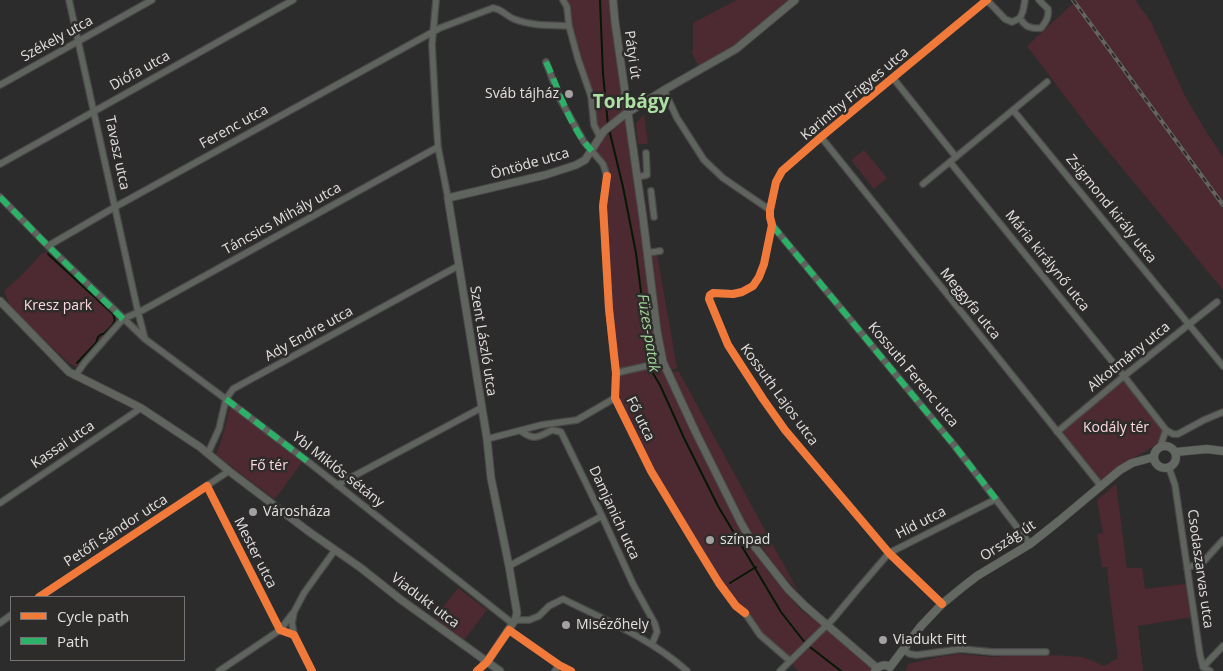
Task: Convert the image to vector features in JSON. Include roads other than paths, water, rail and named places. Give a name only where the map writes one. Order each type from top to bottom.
[{"type":"main road","points":[[1176,452],[1175,463],[1169,468],[1161,467],[1155,461],[1156,450],[1163,446],[1170,447],[1176,452],[1207,449],[1223,451]]},
{"type":"main road","name":"Ország út","points":[[892,669],[903,650],[921,626],[942,604],[977,576],[1030,544],[1120,470],[1132,463],[1154,457]]},
{"type":"main road","points":[[876,670],[885,665],[892,669]]},
{"type":"street","name":"Tavasz utca","points":[[69,0],[145,340]]},
{"type":"street","name":"Székely utca","points":[[0,85],[152,0]]},
{"type":"street","name":"Diófa utca","points":[[0,164],[293,0]]},
{"type":"street","name":"Szent László utca","points":[[436,0],[432,45],[438,147],[448,198],[491,478],[516,606],[517,613],[512,624]]},
{"type":"street","points":[[499,0],[499,8],[512,19],[531,24],[569,26]]},
{"type":"street","points":[[563,0],[567,7],[569,26],[578,59],[591,96],[594,125],[602,134]]},
{"type":"street","name":"Pátyi út","points":[[614,0],[615,22],[628,112]]},
{"type":"street","name":"Öntöde utca","points":[[448,198],[545,175],[576,165],[585,160],[602,134],[628,112],[736,49],[795,0]]},
{"type":"street","points":[[987,0],[1004,18],[1015,22],[1020,18],[1025,0]]},
{"type":"street","name":"Karinthy Frigyes utca","points":[[772,225],[770,210],[776,182],[782,171],[987,0]]},
{"type":"street","points":[[1020,18],[1023,24],[1030,28],[1041,28],[1047,20],[1048,9],[1038,0]]},
{"type":"street","name":"Ferenc utca","points":[[48,246],[434,31],[483,11],[499,8]]},
{"type":"street","name":"Fő utca","points":[[546,62],[560,99],[584,142],[603,164],[607,176],[604,206],[609,309],[616,373],[615,398],[652,471],[719,583],[760,634],[790,661]]},
{"type":"street","points":[[893,78],[956,157]]},
{"type":"street","points":[[923,184],[1046,82]]},
{"type":"street","points":[[664,90],[678,118],[704,160],[723,178],[770,210]]},
{"type":"street","name":"Zsigmond király utca","points":[[1013,110],[1223,366]]},
{"type":"street","points":[[628,112],[657,331],[659,362],[740,523],[750,539],[788,589],[876,670]]},
{"type":"street","name":"Meggyfa utca","points":[[821,137],[1101,486]]},
{"type":"street","name":"Táncsics Mihály utca","points":[[123,319],[438,147]]},
{"type":"street","points":[[637,177],[647,175],[646,153]]},
{"type":"street","name":"Mária királynő utca","points":[[950,162],[1166,430]]},
{"type":"street","points":[[651,190],[654,217]]},
{"type":"street","points":[[0,197],[123,319],[75,376]]},
{"type":"street","name":"Kossuth Ferenc utca","points":[[772,225],[949,438],[1030,544]]},
{"type":"street","name":"Kossuth Lajos utca","points":[[772,225],[764,264],[753,286],[742,292],[732,294],[712,293],[710,295],[710,302],[728,344],[784,430],[889,553],[942,604]]},
{"type":"street","points":[[647,253],[660,251]]},
{"type":"street","name":"Ady Endre utca","points":[[226,399],[233,389],[458,266]]},
{"type":"street","name":"Viadukt utca","points":[[0,300],[63,366],[75,376],[141,408],[177,431],[308,531],[500,671]]},
{"type":"street","name":"Alkotmány utca","points":[[1057,432],[1218,302]]},
{"type":"street","name":"Ybl Miklós sétány","points":[[123,319],[145,340],[311,464],[512,624],[559,665],[572,671]]},
{"type":"street","points":[[616,373],[659,362]]},
{"type":"street","points":[[486,439],[541,425],[577,420],[615,398]]},
{"type":"street","points":[[208,454],[218,429],[226,399]]},
{"type":"street","name":"Kassai utca","points":[[0,502],[141,408]]},
{"type":"street","points":[[337,485],[481,408]]},
{"type":"street","points":[[1160,447],[1166,430],[1173,434],[1178,434],[1223,412]]},
{"type":"street","name":"Damjanich utca","points":[[521,431],[528,436],[538,438],[552,430],[561,432],[633,584],[655,624],[657,632],[652,644]]},
{"type":"street","name":"Csodaszarvas utca","points":[[1169,468],[1175,486],[1203,667]]},
{"type":"street","name":"Petőfi Sándor utca","points":[[41,596],[229,471]]},
{"type":"street","name":"Mester utca","points":[[207,486],[280,630]]},
{"type":"street","name":"Híd utca","points":[[827,625],[889,553],[996,499]]},
{"type":"street","points":[[509,566],[602,516]]},
{"type":"street","points":[[1187,568],[1204,561],[1223,540]]},
{"type":"street","points":[[219,671],[280,630],[335,550]]},
{"type":"street","points":[[477,671],[487,662],[512,624],[539,616],[549,606],[562,599],[652,644],[687,671]]},
{"type":"street","points":[[294,612],[292,623],[294,635],[312,671]]},
{"type":"street","points":[[780,671],[827,625]]},
{"type":"street","points":[[280,630],[294,635]]},
{"type":"street","points":[[1210,671],[1203,667],[1223,646]]},
{"type":"street","points":[[903,650],[917,655],[961,649],[993,652],[1046,652]]},
{"type":"street","points":[[555,671],[559,665]]},
{"type":"waterway","name":"Füzes-patak","points":[[600,0],[603,74],[608,125]]},
{"type":"waterway","name":"Füzes-patak","points":[[609,129],[636,253],[651,370],[718,506],[781,612],[806,644],[841,671]]},
{"type":"waterway","points":[[48,254],[113,314],[115,320],[113,325],[98,337],[96,343],[77,363]]},
{"type":"waterway","points":[[730,583],[756,567]]},
{"type":"railway","points":[[1073,0],[1223,205]]},
{"type":"place","name":"Sváb tájház","points":[[569,94]]},
{"type":"place","name":"Városháza","points":[[253,512]]},
{"type":"place","name":"színpad","points":[[710,540]]},
{"type":"place","name":"Misézőhely","points":[[566,625]]},
{"type":"place","name":"Viadukt Fitt","points":[[883,640]]},
{"type":"district","name":"Torbágy","points":[[631,103]]},
{"type":"park label","name":"Kresz park","points":[[58,306]]},
{"type":"park label","name":"Kodály tér","points":[[1116,428]]},
{"type":"park label","name":"Fő tér","points":[[269,466]]}]
